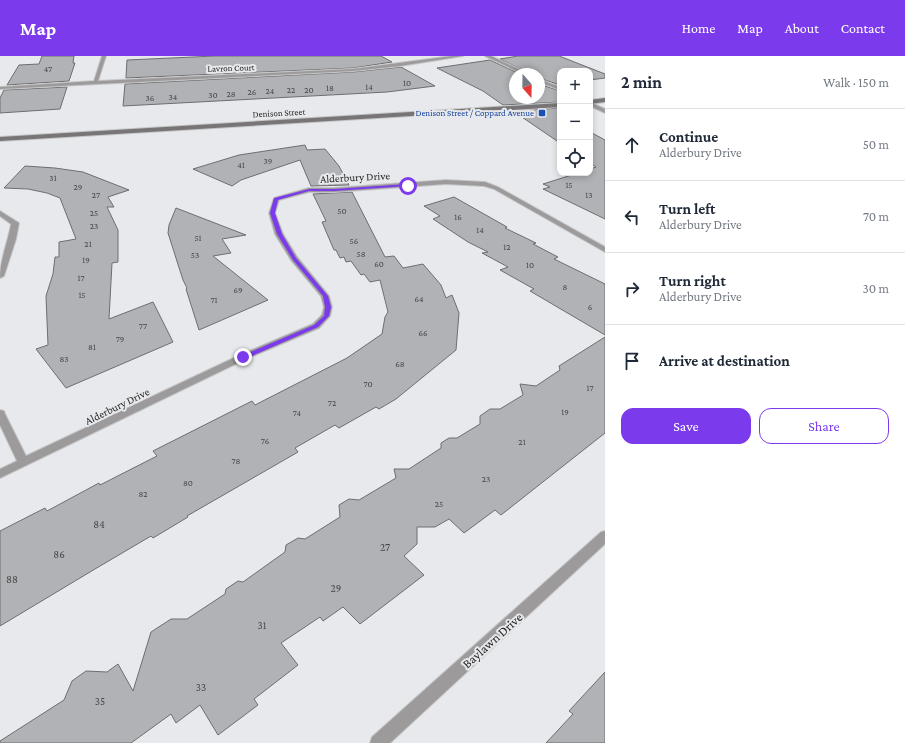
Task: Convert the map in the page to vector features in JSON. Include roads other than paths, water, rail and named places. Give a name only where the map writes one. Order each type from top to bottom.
[{"type":"street","points":[[96,82],[104,56]]},
{"type":"street","name":"Lavron Court","points":[[0,88],[338,71],[396,66],[461,56]]},
{"type":"street","points":[[487,56],[514,68]]},
{"type":"street","points":[[545,83],[557,88]]},
{"type":"street","points":[[593,102],[605,100]]},
{"type":"street","points":[[592,104],[605,111]]},
{"type":"street","name":"Denison Street","points":[[0,139],[557,105]]},
{"type":"street","name":"Alderbury Drive","points":[[0,474],[243,357],[316,326],[326,316],[328,307],[325,296],[294,258],[279,234],[272,213],[276,199],[309,190],[334,190],[446,182],[485,184],[496,188],[605,250]]},
{"type":"street","points":[[0,213],[15,223],[0,276]]},
{"type":"street","points":[[0,414],[24,463]]},
{"type":"street","name":"Baylawn Drive","points":[[378,743],[605,536]]},
{"type":"place","name":"Denison Street / Coppard Avenue","points":[[542,113]]}]
